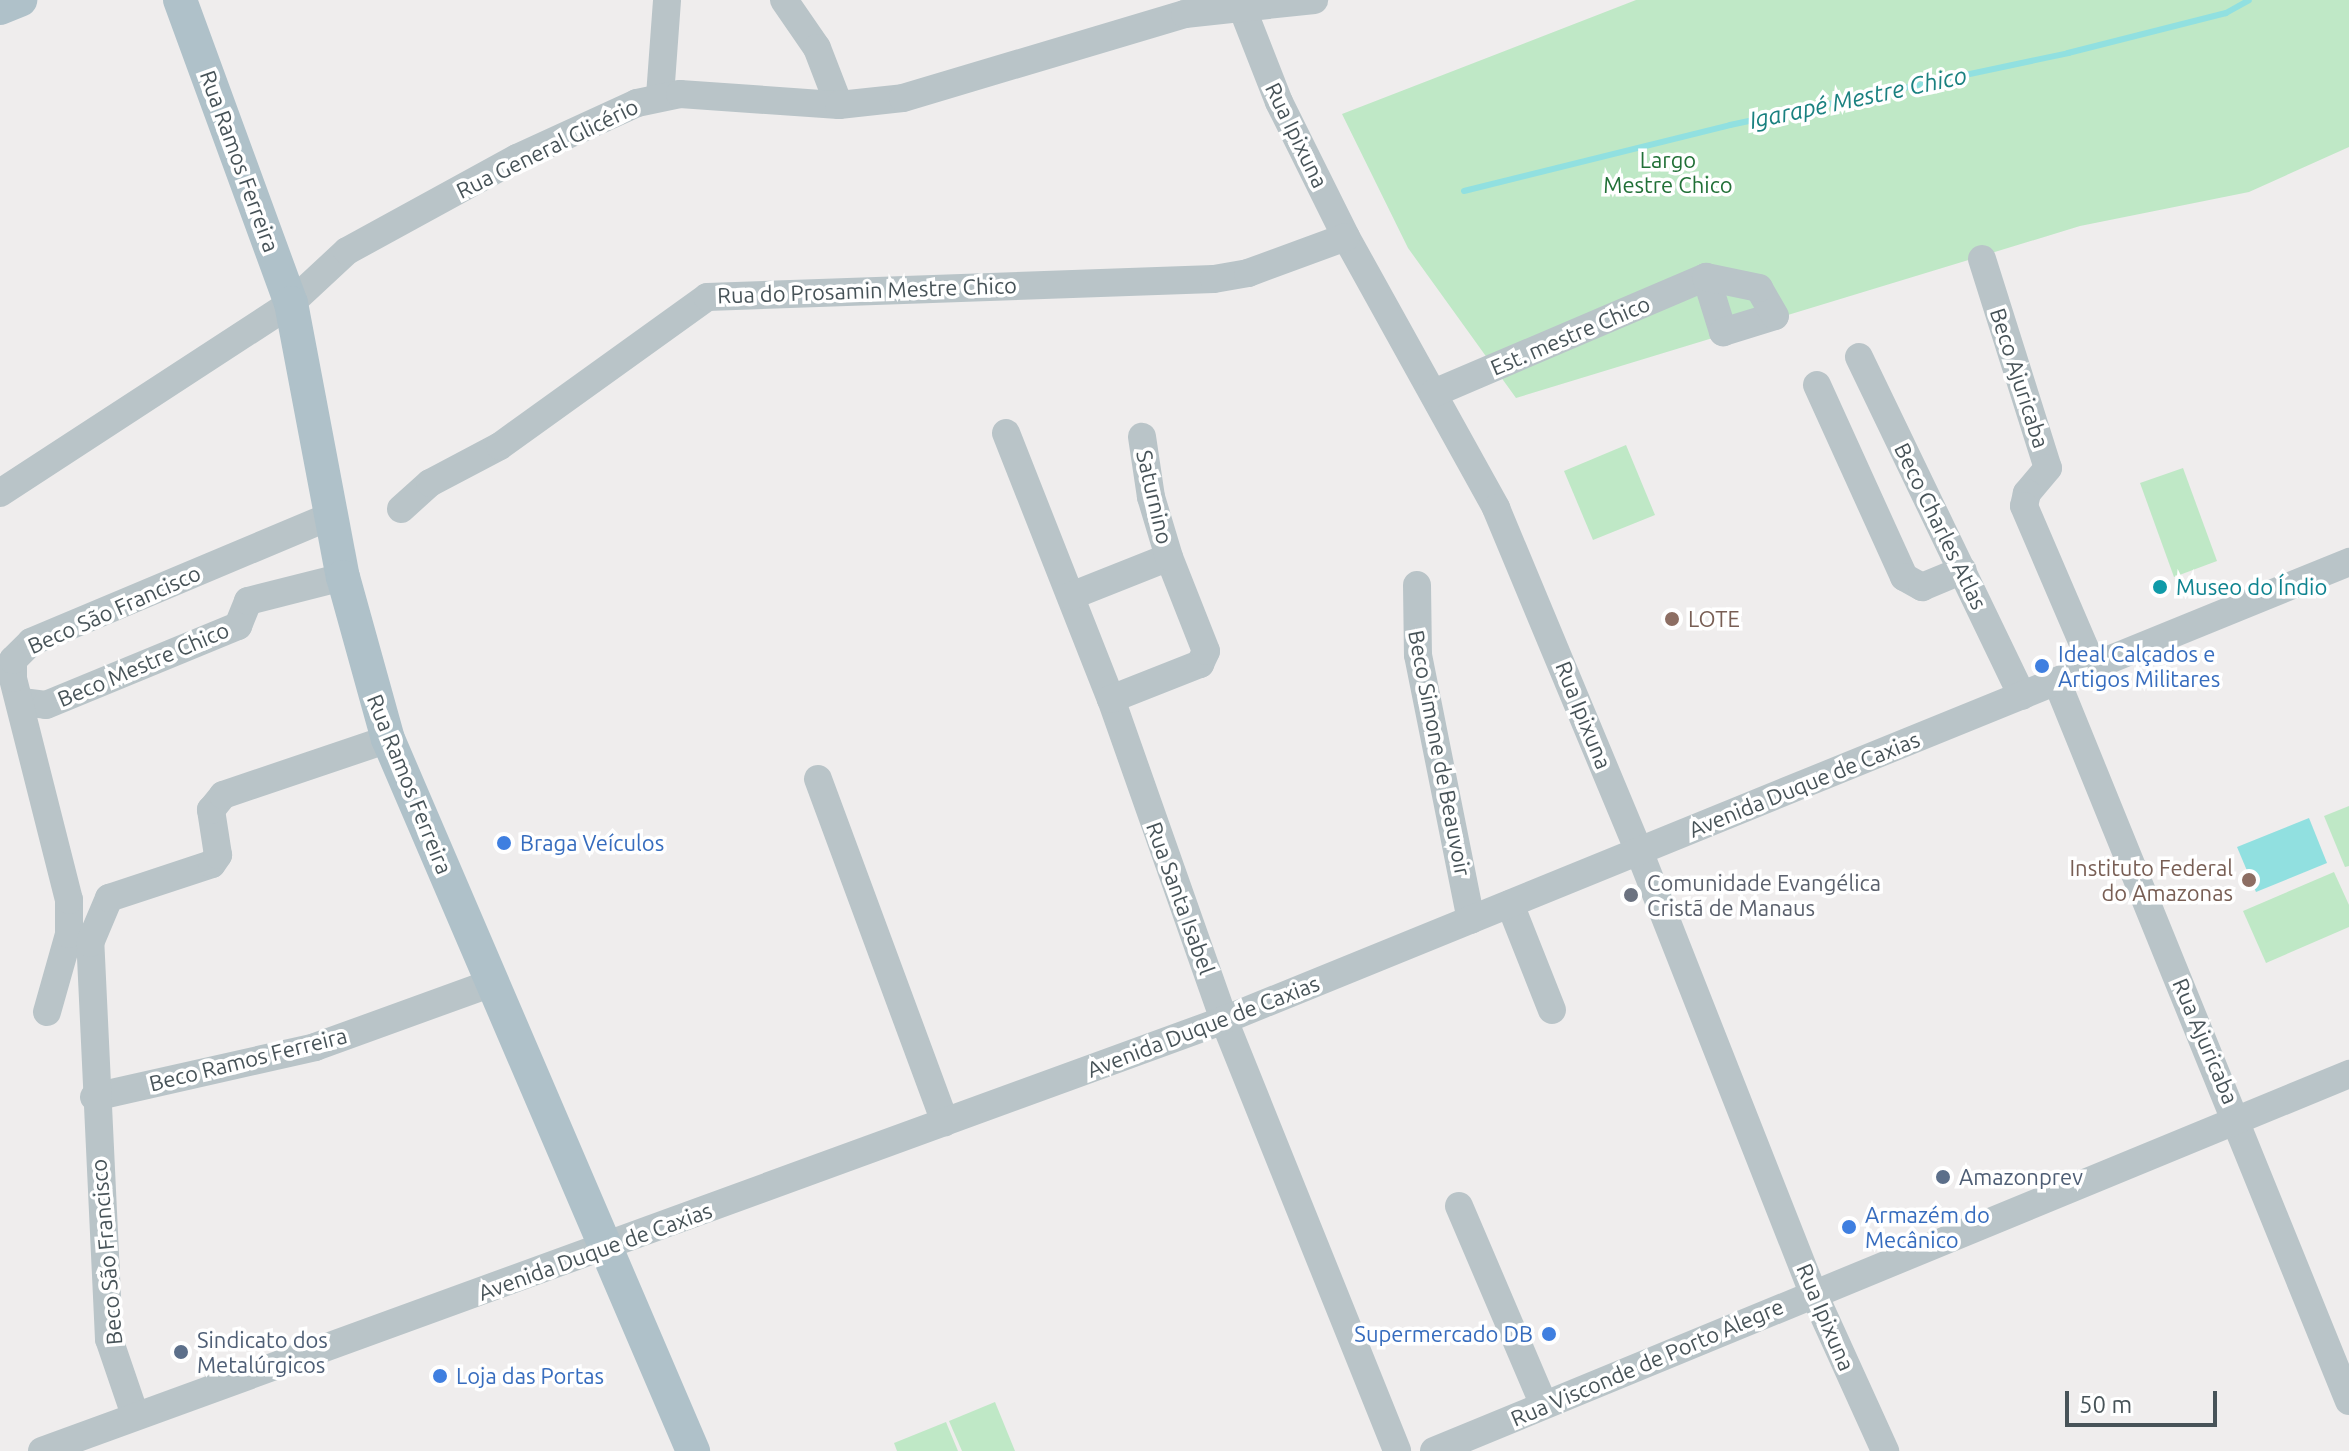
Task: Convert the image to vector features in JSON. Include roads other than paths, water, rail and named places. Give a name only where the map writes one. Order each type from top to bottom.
[{"type":"main road","points":[[0,8],[20,0]]},
{"type":"main road","points":[[153,0],[194,19]]},
{"type":"main road","name":"Rua Ramos Ferreira","points":[[194,19],[291,303],[343,577],[388,739],[693,1451]]},
{"type":"street","points":[[660,96],[667,0]]},
{"type":"street","points":[[784,0],[817,48],[839,105]]},
{"type":"street","name":"Rua General Glicério","points":[[0,493],[291,303],[347,251],[517,158],[660,96],[839,105],[903,98],[1185,14],[1241,4],[1314,0]]},
{"type":"street","name":"Rua Ipixuna","points":[[1241,4],[1279,102],[1346,237],[1496,508],[1639,851],[1813,1292],[1885,1451]]},
{"type":"street","name":"Rua do Prosamin Mestre Chico","points":[[401,509],[438,477],[500,446],[691,303],[707,297],[1214,279],[1248,273],[1346,237]]},
{"type":"street","name":"Beco Ajuricaba","points":[[1982,259],[2048,468],[2027,493],[2024,506],[2093,667]]},
{"type":"street","name":"Est. mestre Chico","points":[[1434,393],[1706,277]]},
{"type":"street","name":"Beco Charles Atlas","points":[[1859,357],[2022,696]]},
{"type":"street","points":[[1817,385],[1904,577],[1922,587],[1963,570]]},
{"type":"street","name":"Rua Santa Isabel","points":[[1006,433],[1111,699],[1224,1020],[1397,1451]]},
{"type":"street","name":"Saturnino","points":[[1111,699],[1204,659],[1199,630],[1169,557],[1151,497],[1142,437]]},
{"type":"street","name":"Beco São Francisco","points":[[47,1012],[69,934],[69,900],[13,660],[31,642],[331,516]]},
{"type":"street","name":"Saturnino","points":[[1071,596],[1169,557]]},
{"type":"street","name":"Avenida Duque de Caxias","points":[[42,1451],[606,1248],[1224,1020],[2349,562]]},
{"type":"street","name":"Beco Mestre Chico","points":[[22,702],[46,705],[238,626],[248,601],[343,577]]},
{"type":"street","name":"Beco Simone de Beauvoir","points":[[1417,585],[1418,655],[1471,920]]},
{"type":"street","name":"Rua Ajuricaba","points":[[2057,682],[2239,1120],[2349,1401]]},
{"type":"street","name":"Beco São Francisco","points":[[135,1415],[109,1339],[94,1097],[90,943],[109,898],[212,864],[218,855],[211,810],[233,788],[388,739]]},
{"type":"street","points":[[818,779],[945,1122]]},
{"type":"street","points":[[1510,904],[1552,1010]]},
{"type":"street","name":"Beco Ramos Ferreira","points":[[94,1097],[315,1047],[492,983]]},
{"type":"street","name":"Rua Visconde de Porto Alegre","points":[[1434,1451],[1813,1292],[2349,1074]]},
{"type":"street","points":[[1459,1206],[1544,1405]]},
{"type":"water","points":[[2309,818],[2327,863],[2256,892],[2237,847]]},
{"type":"waterway","name":"Igarapé Mestre Chico","points":[[1464,191],[1730,125],[2068,53],[2226,13],[2249,0]]},
{"type":"place","name":"Museo do Índio","points":[[2160,587]]},
{"type":"place","name":"LOTE","points":[[1672,619]]},
{"type":"place","name":"Ideal Calçados e Artigos Militares","points":[[2042,666]]},
{"type":"place","name":"Braga Veículos","points":[[504,843]]},
{"type":"place","name":"Instituto Federal do Amazonas","points":[[2249,880]]},
{"type":"place","name":"Comunidade Evangélica Cristã de Manaus","points":[[1631,895]]},
{"type":"place","name":"Amazonprev","points":[[1943,1177]]},
{"type":"place","name":"Armazém do Mecânico","points":[[1849,1227]]},
{"type":"place","name":"Supermercado DB","points":[[1549,1334]]},
{"type":"place","name":"Sindicato dos Metalúrgicos","points":[[181,1352]]},
{"type":"place","name":"Loja das Portas","points":[[440,1376]]},
{"type":"park label","name":"Largo Mestre Chico","points":[[1668,172]]}]
